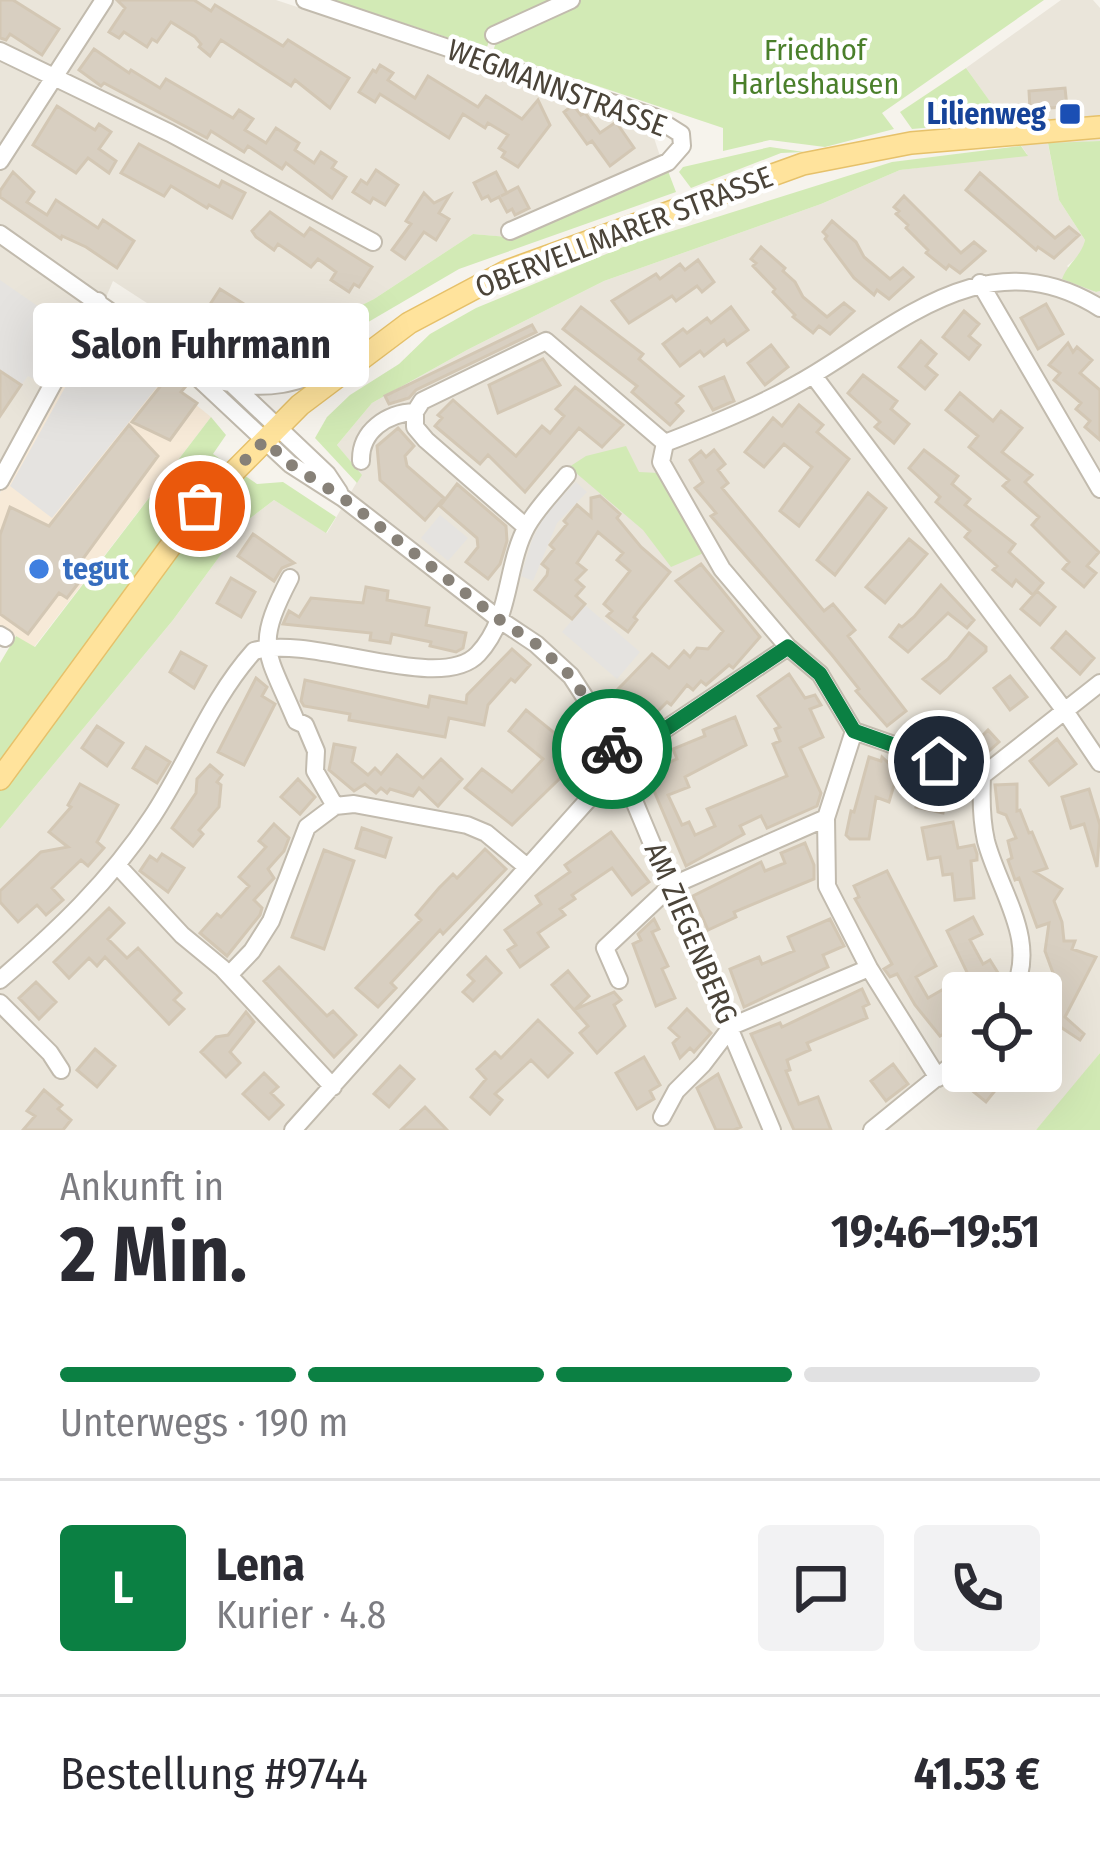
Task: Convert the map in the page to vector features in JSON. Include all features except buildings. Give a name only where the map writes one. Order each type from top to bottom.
[{"type":"main road","name":"OBERVELLMARER STRASSE","points":[[0,779],[200,506],[338,374],[409,323],[507,271],[803,164],[911,143],[1100,127]]},
{"type":"street","points":[[0,161],[104,0]]},
{"type":"street","name":"WEGMANNSTRASSE","points":[[305,0],[654,117],[681,134],[682,146],[668,163],[510,231]]},
{"type":"street","points":[[494,35],[571,0]]},
{"type":"street","points":[[0,51],[170,134],[373,242]]},
{"type":"street","points":[[0,234],[98,301],[271,434]]},
{"type":"street","points":[[665,443],[726,419],[812,375],[945,294],[980,283],[1058,287],[1100,308]]},
{"type":"street","points":[[980,283],[1100,489]]},
{"type":"street","points":[[0,481],[6,452],[98,301]]},
{"type":"street","points":[[526,527],[419,434],[415,412],[422,401],[546,341],[665,443]]},
{"type":"street","points":[[195,375],[232,384],[281,384],[319,371],[338,374]]},
{"type":"street","points":[[812,375],[1100,764]]},
{"type":"street","points":[[232,384],[271,434]]},
{"type":"street","points":[[361,461],[362,445],[373,429],[393,416],[415,412]]},
{"type":"street","name":"AM ZIEGENBERG","points":[[271,434],[290,464],[343,498],[536,644],[571,676],[619,765],[732,1026],[766,1127]]},
{"type":"street","points":[[665,443],[662,462],[711,552],[788,647],[820,674],[854,731],[982,776]]},
{"type":"street","points":[[0,980],[75,913],[118,866],[154,814],[235,672],[254,651],[294,645],[428,668],[456,667],[477,656],[500,620],[526,527],[567,475]]},
{"type":"street","points":[[290,578],[268,625],[265,647],[296,721],[305,724],[316,752],[315,771],[335,806]]},
{"type":"street","points":[[293,1130],[619,765],[788,647]]},
{"type":"street","points":[[982,776],[1100,683]]},
{"type":"street","points":[[854,731],[826,818],[827,886],[869,968],[938,1078]]},
{"type":"street","points":[[982,776],[981,815],[988,846],[1022,943],[1019,972]]},
{"type":"street","points":[[229,975],[271,921],[307,827],[335,806],[354,804],[467,826],[486,833],[527,867]]},
{"type":"street","points":[[620,980],[605,948],[671,886],[826,818]]},
{"type":"street","points":[[118,866],[333,1087]]},
{"type":"street","points":[[662,1117],[676,1091],[732,1026],[869,968]]},
{"type":"street","points":[[0,1003],[61,1070]]},
{"type":"street","points":[[872,1130],[942,1074]]},
{"type":"shaded area","points":[[0,0],[276,0],[643,121],[651,129],[664,168],[507,237],[473,234],[374,299],[326,323],[280,358],[235,360],[113,281],[95,323],[0,494]]},
{"type":"shaded area","points":[[1061,0],[1093,0],[1100,8],[1100,141],[1048,144],[1059,200],[1085,240],[1082,253],[1067,266],[1095,292],[1100,291],[1100,1053],[1036,1130],[0,1130],[0,829],[173,620],[244,523],[274,500],[327,533],[361,475],[337,445],[372,403],[604,281],[821,204],[900,170],[1027,154],[966,68]]},
{"type":"shaded area","points":[[0,280],[68,327],[39,382],[28,376],[21,385],[0,371]]},
{"type":"shaded area","points":[[95,323],[211,417],[34,647],[0,627],[0,494]]},
{"type":"shaded area","points":[[96,332],[161,382],[52,518],[10,486]]},
{"type":"shaded area","points":[[576,482],[587,492],[557,523],[533,581],[521,576],[546,513]]},
{"type":"shaded area","points":[[440,515],[468,538],[448,561],[421,538]]},
{"type":"shaded area","points":[[585,605],[640,652],[617,679],[562,632]]},
{"type":"green space","name":"Friedhof Harleshausen","points":[[333,0],[1044,0],[882,113],[894,129],[825,147],[770,140],[723,151],[723,128],[493,51],[498,37],[491,35],[486,50]]},
{"type":"green space","points":[[966,68],[1004,121],[912,129],[900,112]]},
{"type":"green space","points":[[1100,141],[1100,291],[1096,292],[1062,279],[1085,240],[1059,200],[1048,143]]},
{"type":"green space","points":[[1021,146],[1028,156],[900,170],[821,204],[604,281],[467,350],[372,403],[337,445],[362,475],[357,483],[315,438],[327,417],[350,395],[399,364],[430,334],[476,308],[628,245],[892,162]]},
{"type":"green space","points":[[770,147],[804,152],[781,153],[691,188],[679,172],[683,167]]},
{"type":"green space","points":[[668,171],[676,192],[459,269],[293,366],[252,369],[235,360],[280,358],[326,323],[374,299],[473,234],[508,237]]},
{"type":"green space","points":[[211,417],[226,435],[213,454],[257,484],[283,482],[336,517],[326,533],[274,500],[244,523],[173,620],[0,829],[0,663],[16,636],[35,647]]},
{"type":"green space","points":[[626,446],[639,472],[659,473],[706,552],[671,567],[643,530],[569,467],[586,456]]},
{"type":"green space","points":[[1100,1053],[1100,1130],[1036,1130]]},
{"type":"way so far","points":[[200,506],[265,440],[290,464],[343,498],[536,644],[571,676],[612,749]]},
{"type":"place","name":"Lilienweg","points":[[1070,114]]},
{"type":"place","name":"Salon Fuhrmann","points":[[200,506]]},
{"type":"place","name":"tegut","points":[[39,569]]},
{"type":"route","points":[[612,749],[619,765],[788,647],[820,674],[854,731],[939,761]]}]
